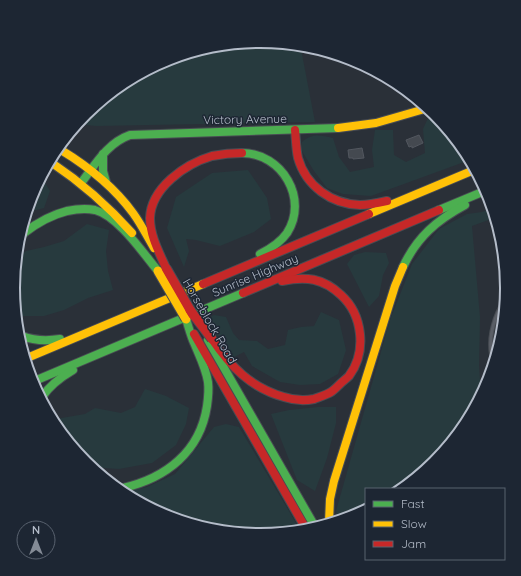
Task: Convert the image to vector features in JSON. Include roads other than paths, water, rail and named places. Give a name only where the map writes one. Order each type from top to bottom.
[{"type":"main road","name":"Victory Avenue","points":[[81,183],[112,145],[126,136],[137,134],[295,130],[360,126],[392,119],[422,110]]},
{"type":"main road","points":[[295,130],[299,160],[304,171],[324,195],[351,205],[365,205],[380,203],[420,193]]},
{"type":"main road","name":"Horseblock Road","points":[[63,151],[78,159],[106,182],[126,203],[149,239],[186,319],[204,342],[313,523]]},
{"type":"main road","points":[[162,269],[150,223],[152,206],[164,185],[187,167],[209,157],[243,153],[264,158],[275,164],[280,169],[291,186],[294,198],[294,216],[291,226],[276,244],[222,276]]},
{"type":"main road","points":[[104,154],[103,171],[106,182]]},
{"type":"main road","name":"Horseblock Road","points":[[54,165],[81,183],[110,208],[162,269],[190,310],[209,334],[204,342]]},
{"type":"main road","name":"Sunrise Highway","points":[[30,357],[471,171]]},
{"type":"main road","name":"Sunrise Highway","points":[[38,379],[481,192]]},
{"type":"main road","points":[[329,518],[330,499],[336,471],[394,286],[405,261],[421,237],[435,224],[453,212],[483,196]]},
{"type":"main road","points":[[27,230],[37,223],[60,213],[75,209],[94,210],[106,215],[116,222],[162,269]]},
{"type":"main road","points":[[204,342],[219,351],[233,367],[248,380],[268,392],[284,398],[304,401],[318,398],[332,391],[349,375],[360,352],[361,338],[359,323],[353,309],[344,297],[333,288],[320,281],[299,278],[238,295]]},
{"type":"main road","points":[[25,337],[36,340],[50,341],[78,336]]},
{"type":"main road","points":[[126,487],[149,481],[165,472],[180,459],[197,436],[204,419],[208,401],[208,384],[204,367],[204,342]]},
{"type":"main road","name":"Horseblock Road","points":[[204,342],[304,524]]},
{"type":"main road","points":[[45,393],[49,387],[61,377],[111,348]]},
{"type":"lane","points":[[492,354],[490,341],[493,323],[500,307]]}]
